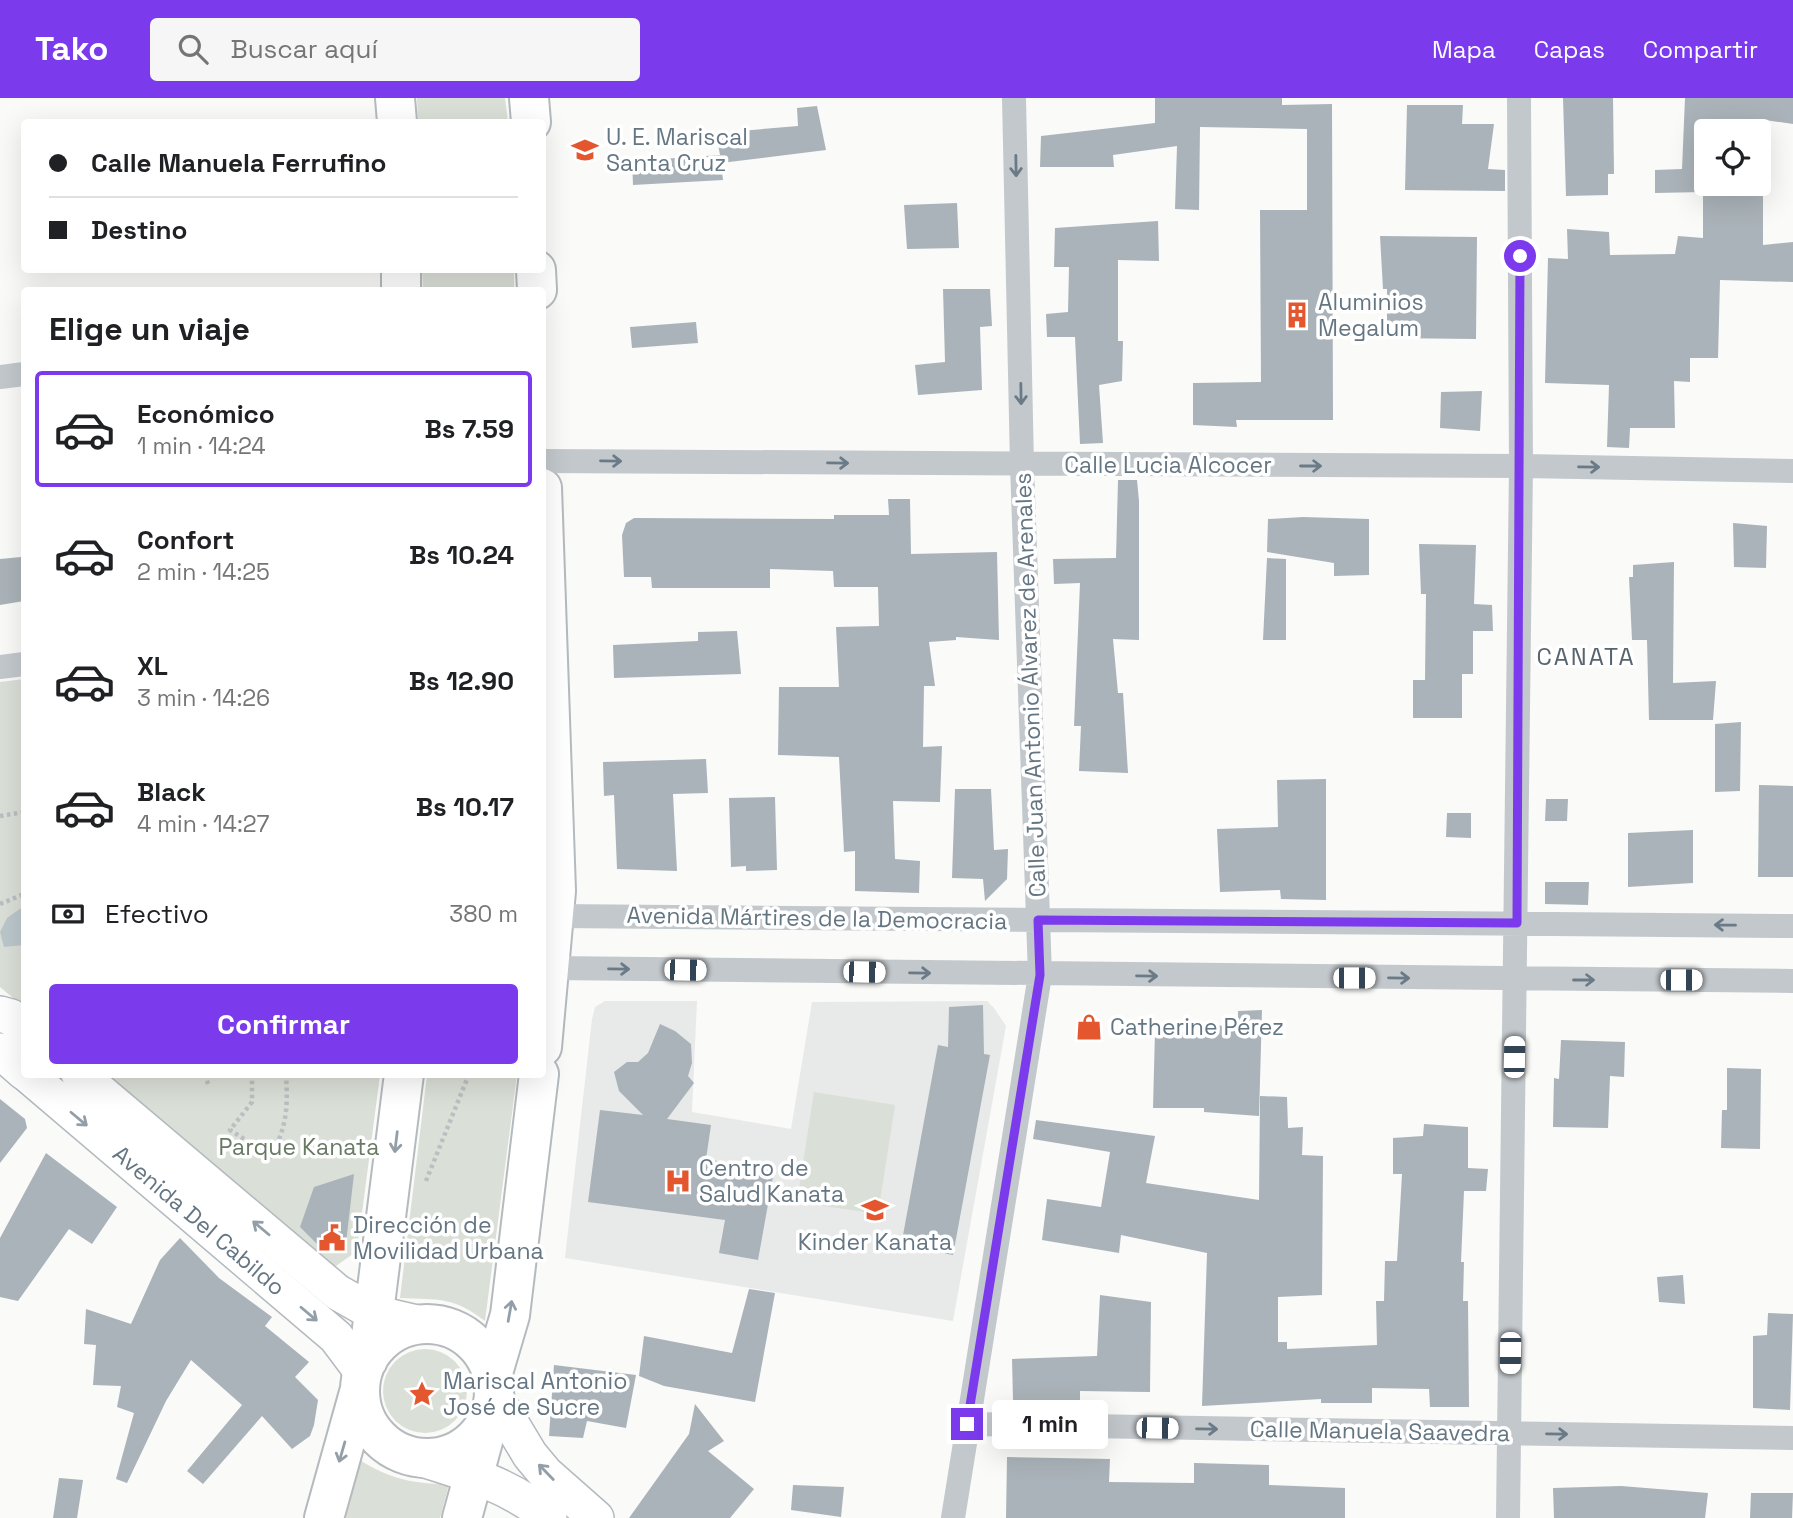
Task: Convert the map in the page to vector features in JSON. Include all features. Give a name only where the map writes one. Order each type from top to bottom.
[{"type":"main road","points":[[395,98],[397,119]]},
{"type":"main road","points":[[529,98],[531,119]]},
{"type":"main road","points":[[546,603],[556,891],[546,1012]]},
{"type":"main road","points":[[324,1518],[364,1373],[382,1341],[400,1330],[421,1324],[444,1326],[464,1335],[481,1351],[492,1396],[469,1444],[448,1455],[423,1458],[409,1455],[385,1443],[371,1427],[362,1405],[364,1373],[403,1078]]},
{"type":"main road","points":[[462,1518],[510,1315],[539,1078]]},
{"type":"street","name":"Calle Juan Antonio Álvarez de Arenales","points":[[953,1518],[1040,975],[1022,465],[1014,98]]},
{"type":"street","points":[[1508,1518],[1521,466],[1519,98]]},
{"type":"street","points":[[0,377],[21,374]]},
{"type":"street","name":"Calle Lucia Alcocer","points":[[546,461],[1521,466],[1793,471]]},
{"type":"street","points":[[0,667],[21,664]]},
{"type":"street","name":"Avenida Mártires de la Democracia","points":[[554,916],[1793,926]]},
{"type":"street","points":[[551,968],[1793,981]]},
{"type":"street","points":[[0,1014],[11,1017],[21,1026]]},
{"type":"street","name":"Avenida Del Cabildo","points":[[0,1051],[21,1069]]},
{"type":"street","name":"Avenida Del Cabildo","points":[[32,1078],[336,1337],[364,1373]]},
{"type":"street","name":"Avenida Del Cabildo","points":[[84,1078],[337,1292],[374,1312],[421,1324]]},
{"type":"street","points":[[492,1396],[530,1455],[545,1473],[596,1518]]},
{"type":"street","name":"Calle Manuela Saavedra","points":[[967,1424],[1793,1438]]},
{"type":"street","points":[[409,1455],[474,1474],[539,1509],[549,1518]]},
{"type":"path","points":[[0,816],[21,812]]},
{"type":"path","points":[[0,904],[21,895]]},
{"type":"path","points":[[206,1078],[208,1084]]},
{"type":"path","points":[[244,1139],[230,1130],[252,1102],[252,1078]]},
{"type":"path","points":[[270,1158],[283,1133],[288,1104],[286,1078]]},
{"type":"path","points":[[423,1188],[467,1078]]},
{"type":"shaded area","points":[[21,908],[21,945],[4,947],[0,932],[7,918]]},
{"type":"shaded area","points":[[605,1001],[697,1001],[692,1112],[791,1129],[812,1002],[987,1001],[1006,1026],[953,1321],[565,1258],[592,1019],[595,1007]]},
{"type":"green space","points":[[417,98],[505,98],[508,119],[418,119]]},
{"type":"green space","points":[[422,273],[514,273],[514,287],[423,287]]},
{"type":"green space","points":[[21,679],[21,1004],[0,987],[0,682]]},
{"type":"green space","name":"Parque Kanata","points":[[106,1078],[380,1078],[357,1251],[336,1266],[318,1261]]},
{"type":"green space","points":[[427,1078],[517,1078],[485,1321],[454,1303],[400,1298]]},
{"type":"green space","points":[[814,1092],[895,1105],[878,1214],[797,1202]]},
{"type":"green space","points":[[425,1349],[441,1352],[460,1368],[467,1391],[464,1407],[448,1426],[425,1433],[409,1430],[390,1414],[383,1391],[386,1375],[402,1356]]},
{"type":"green space","points":[[360,1460],[381,1472],[403,1479],[449,1484],[440,1518],[345,1518]]},
{"type":"building","points":[[1155,98],[1282,98],[1282,105],[1332,104],[1333,420],[1236,420],[1237,427],[1193,425],[1193,383],[1261,382],[1260,210],[1307,210],[1307,129],[1200,127],[1199,210],[1175,209],[1177,146],[1113,155],[1114,167],[1040,167],[1041,136],[1155,123]]},
{"type":"building","points":[[1563,98],[1613,98],[1614,174],[1608,174],[1608,195],[1566,196]]},
{"type":"building","points":[[1685,98],[1793,98],[1793,124],[1771,119],[1694,119],[1694,192],[1655,193],[1655,170],[1682,169]]},
{"type":"building","points":[[1407,105],[1463,105],[1462,124],[1494,124],[1488,169],[1505,170],[1505,191],[1405,190]]},
{"type":"building","points":[[817,106],[826,150],[721,163],[723,180],[633,185],[632,161],[720,155],[716,133],[798,126],[797,108]]},
{"type":"building","points":[[1703,196],[1763,196],[1763,245],[1793,242],[1793,282],[1720,280],[1718,358],[1690,358],[1690,382],[1674,381],[1675,428],[1630,428],[1629,448],[1607,447],[1609,385],[1545,383],[1548,258],[1568,259],[1567,229],[1609,232],[1610,255],[1675,254],[1678,236],[1703,238]]},
{"type":"building","points":[[957,203],[959,248],[907,249],[904,205]]},
{"type":"building","points":[[1158,221],[1159,261],[1118,260],[1118,341],[1123,341],[1122,381],[1099,385],[1103,443],[1080,444],[1075,337],[1047,337],[1046,314],[1068,312],[1069,267],[1054,267],[1055,228]]},
{"type":"building","points":[[1380,236],[1477,237],[1476,339],[1387,338],[1387,289],[1383,289]]},
{"type":"building","points":[[943,289],[990,289],[992,326],[980,327],[982,390],[918,395],[915,365],[945,362]]},
{"type":"building","points":[[696,322],[698,343],[632,348],[630,327]]},
{"type":"building","points":[[1482,391],[1480,431],[1440,428],[1441,392]]},
{"type":"building","points":[[1118,480],[1137,480],[1139,501],[1139,640],[1113,639],[1118,693],[1123,693],[1128,773],[1079,771],[1081,726],[1074,726],[1080,583],[1054,584],[1053,559],[1116,558]]},
{"type":"building","points":[[888,499],[910,499],[911,554],[997,552],[999,640],[956,637],[956,640],[929,642],[935,686],[924,686],[923,747],[942,746],[940,802],[893,801],[895,859],[920,861],[919,893],[855,891],[855,851],[844,852],[839,757],[778,755],[779,687],[839,687],[836,627],[879,626],[878,587],[834,587],[833,571],[770,569],[770,588],[652,588],[651,577],[624,577],[622,535],[626,523],[634,518],[834,519],[834,515],[889,515]]},
{"type":"building","points":[[1268,519],[1369,519],[1369,575],[1334,576],[1334,563],[1267,552]]},
{"type":"building","points":[[1733,523],[1767,526],[1766,568],[1734,567]]},
{"type":"building","points":[[1419,544],[1476,545],[1474,604],[1492,605],[1493,631],[1473,631],[1473,674],[1462,674],[1462,718],[1413,718],[1413,680],[1425,680],[1426,594],[1421,594]]},
{"type":"building","points":[[21,557],[21,602],[0,605],[0,559]]},
{"type":"building","points":[[1267,558],[1286,559],[1286,640],[1263,640]]},
{"type":"building","points":[[1674,562],[1673,683],[1716,681],[1713,720],[1649,720],[1647,640],[1632,640],[1629,577],[1633,577],[1633,565]]},
{"type":"building","points":[[737,631],[741,674],[614,678],[613,645],[698,641],[698,632]]},
{"type":"building","points":[[1741,722],[1740,791],[1715,792],[1715,724]]},
{"type":"building","points":[[706,759],[708,793],[673,794],[677,871],[617,869],[614,795],[604,796],[603,762]]},
{"type":"building","points":[[1326,779],[1326,900],[1281,899],[1280,890],[1220,892],[1217,829],[1278,827],[1277,780]]},
{"type":"building","points":[[1759,785],[1793,786],[1793,877],[1758,877]]},
{"type":"building","points":[[955,789],[991,789],[994,850],[1008,849],[1007,879],[985,901],[983,879],[952,878]]},
{"type":"building","points":[[775,797],[777,870],[746,871],[746,866],[731,867],[729,798]]},
{"type":"building","points":[[1546,799],[1568,799],[1567,821],[1545,821]]},
{"type":"building","points":[[1447,813],[1471,813],[1471,838],[1446,837]]},
{"type":"building","points":[[1693,830],[1693,883],[1628,887],[1628,833]]},
{"type":"building","points":[[1545,882],[1589,882],[1588,905],[1545,904]]},
{"type":"building","points":[[983,1005],[984,1054],[990,1055],[953,1255],[901,1246],[938,1045],[948,1047],[949,1007]]},
{"type":"building","points":[[1262,1010],[1259,1116],[1204,1112],[1204,1108],[1153,1108],[1155,1031],[1187,1033],[1187,1023],[1238,1027],[1238,1011]]},
{"type":"building","points":[[660,1024],[675,1031],[691,1044],[692,1063],[688,1076],[694,1083],[667,1119],[711,1125],[706,1159],[774,1171],[758,1260],[719,1253],[725,1220],[588,1202],[600,1110],[643,1115],[619,1091],[614,1072],[627,1062],[638,1062],[648,1053]]},
{"type":"building","points":[[1561,1040],[1625,1042],[1624,1077],[1610,1076],[1608,1128],[1553,1127],[1554,1078],[1559,1079]]},
{"type":"building","points":[[1727,1068],[1761,1069],[1760,1149],[1721,1148],[1722,1110],[1727,1110]]},
{"type":"building","points":[[1260,1096],[1287,1097],[1288,1128],[1303,1127],[1302,1155],[1323,1156],[1322,1295],[1278,1297],[1278,1342],[1287,1342],[1287,1349],[1377,1345],[1376,1301],[1384,1301],[1385,1261],[1397,1261],[1402,1174],[1393,1174],[1393,1138],[1423,1136],[1424,1124],[1468,1127],[1468,1168],[1488,1169],[1486,1191],[1464,1191],[1461,1262],[1464,1262],[1463,1301],[1468,1301],[1469,1407],[1430,1407],[1429,1389],[1372,1388],[1372,1403],[1321,1403],[1321,1399],[1202,1406],[1207,1253],[1121,1235],[1119,1253],[1042,1240],[1047,1199],[1101,1207],[1110,1152],[1033,1139],[1036,1120],[1155,1136],[1146,1183],[1259,1200]]},
{"type":"building","points":[[0,1099],[25,1119],[27,1128],[0,1163]]},
{"type":"building","points":[[46,1153],[117,1207],[92,1244],[69,1229],[18,1301],[0,1297],[0,1238]]},
{"type":"building","points":[[354,1174],[346,1243],[323,1250],[300,1227],[314,1187]]},
{"type":"building","points":[[180,1238],[219,1278],[272,1317],[265,1326],[309,1362],[295,1377],[318,1400],[314,1425],[310,1436],[292,1449],[262,1416],[203,1484],[187,1471],[242,1405],[191,1360],[166,1401],[127,1483],[116,1479],[134,1413],[117,1407],[121,1386],[93,1385],[96,1345],[84,1344],[86,1309],[131,1324],[160,1260]]},
{"type":"building","points":[[1683,1275],[1685,1304],[1659,1302],[1657,1277]]},
{"type":"building","points":[[749,1289],[775,1293],[755,1402],[664,1386],[639,1376],[644,1336],[732,1353]]},
{"type":"building","points":[[1100,1295],[1151,1302],[1150,1392],[1080,1391],[1080,1400],[1013,1400],[1012,1359],[1097,1356]]},
{"type":"building","points":[[1768,1313],[1793,1314],[1790,1410],[1753,1408],[1753,1336],[1767,1335]]},
{"type":"building","points":[[554,1365],[636,1375],[626,1428],[587,1421],[583,1438],[549,1436]]},
{"type":"building","points":[[695,1404],[724,1441],[708,1451],[754,1489],[730,1518],[629,1518],[689,1434]]},
{"type":"building","points":[[1007,1457],[1110,1459],[1109,1482],[1194,1483],[1194,1463],[1269,1465],[1269,1485],[1345,1488],[1345,1518],[1006,1518]]},
{"type":"building","points":[[59,1478],[83,1480],[77,1518],[53,1518]]},
{"type":"building","points":[[793,1485],[844,1487],[841,1517],[791,1510]]},
{"type":"building","points":[[1621,1486],[1708,1493],[1705,1518],[1554,1518],[1553,1488]]},
{"type":"building","points":[[1751,1493],[1793,1493],[1792,1518],[1750,1518]]},
{"type":"place","name":"U. E. Mariscal Santa Cruz","points":[[585,150]]},
{"type":"place","name":"Aluminios Megalum","points":[[1297,315]]},
{"type":"place","name":"Catherine Pérez","points":[[1089,1027]]},
{"type":"place","name":"Centro de Salud Kanata","points":[[678,1181]]},
{"type":"place","name":"Kinder Kanata","points":[[875,1210]]},
{"type":"place","name":"Dirección de Movilidad Urbana","points":[[332,1238]]},
{"type":"place","name":"Mariscal Antonio José de Sucre","points":[[422,1394]]},
{"type":"district","name":"CANATA","points":[[1586,657]]},
{"type":"route","points":[[967,1424],[1040,975],[1038,920],[1517,923],[1520,256]]}]
